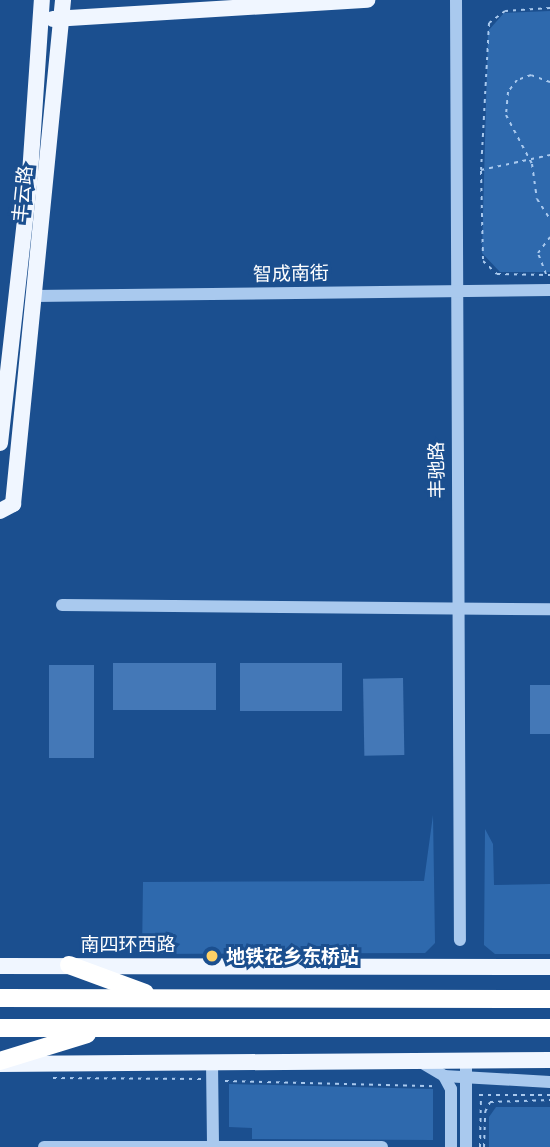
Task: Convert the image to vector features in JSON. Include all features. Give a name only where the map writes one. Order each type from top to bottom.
[{"type":"highway","points":[[69,965],[158,998]]},
{"type":"highway","points":[[0,998],[550,999]]},
{"type":"highway","points":[[0,1028],[550,1028]]},
{"type":"highway","points":[[0,1063],[105,1028]]},
{"type":"main road","name":"丰云路","points":[[0,443],[30,174],[42,0]]},
{"type":"main road","name":"丰云路","points":[[0,511],[13,504],[63,0]]},
{"type":"main road","points":[[40,20],[367,0]]},
{"type":"main road","name":"南四环西路","points":[[0,966],[550,967]]},
{"type":"main road","points":[[0,1063],[550,1060]]},
{"type":"street","name":"丰驰路","points":[[456,0],[454,290],[460,940]]},
{"type":"street","name":"智成南街","points":[[33,296],[550,290]]},
{"type":"street","points":[[62,605],[550,609]]},
{"type":"street","points":[[417,1061],[466,1086],[550,1082]]},
{"type":"street","points":[[466,1061],[466,1147]]},
{"type":"street","points":[[212,1062],[213,1146]]},
{"type":"street","points":[[444,1076],[451,1089],[451,1147]]},
{"type":"street","points":[[44,1147],[382,1147]]},
{"type":"path","points":[[550,8],[505,11],[494,16],[486,32],[481,170],[483,261],[497,274],[548,275],[538,253],[550,237]]},
{"type":"path","points":[[489,11],[494,16]]},
{"type":"path","points":[[550,82],[531,75],[517,80],[508,92],[508,126],[529,158],[537,199],[550,219]]},
{"type":"path","points":[[481,170],[550,155]]},
{"type":"path","points":[[48,1078],[424,1083],[451,1089]]},
{"type":"path","points":[[466,1086],[481,1095],[550,1095]]},
{"type":"path","points":[[480,1147],[481,1095]]},
{"type":"path","points":[[485,1147],[485,1112],[490,1102],[550,1100]]},
{"type":"shaded area","points":[[550,11],[550,272],[500,272],[482,253],[488,31],[504,13]]},
{"type":"shaded area","points":[[433,815],[435,943],[425,953],[142,954],[143,882],[424,881]]},
{"type":"shaded area","points":[[485,829],[493,844],[494,885],[550,884],[550,954],[495,954],[484,945]]},
{"type":"shaded area","points":[[229,1084],[433,1089],[433,1140],[252,1139],[252,1128],[229,1127]]},
{"type":"shaded area","points":[[496,1107],[550,1107],[550,1147],[489,1147],[489,1117]]},
{"type":"building","points":[[113,663],[216,663],[216,710],[113,710]]},
{"type":"building","points":[[240,663],[342,663],[342,711],[240,711]]},
{"type":"building","points":[[49,665],[94,665],[94,758],[49,758]]},
{"type":"building","points":[[403,678],[404,755],[364,756],[363,679]]},
{"type":"building","points":[[530,685],[550,685],[550,734],[530,734]]},
{"type":"place","name":"地铁花乡东桥站","points":[[212,956]]}]
